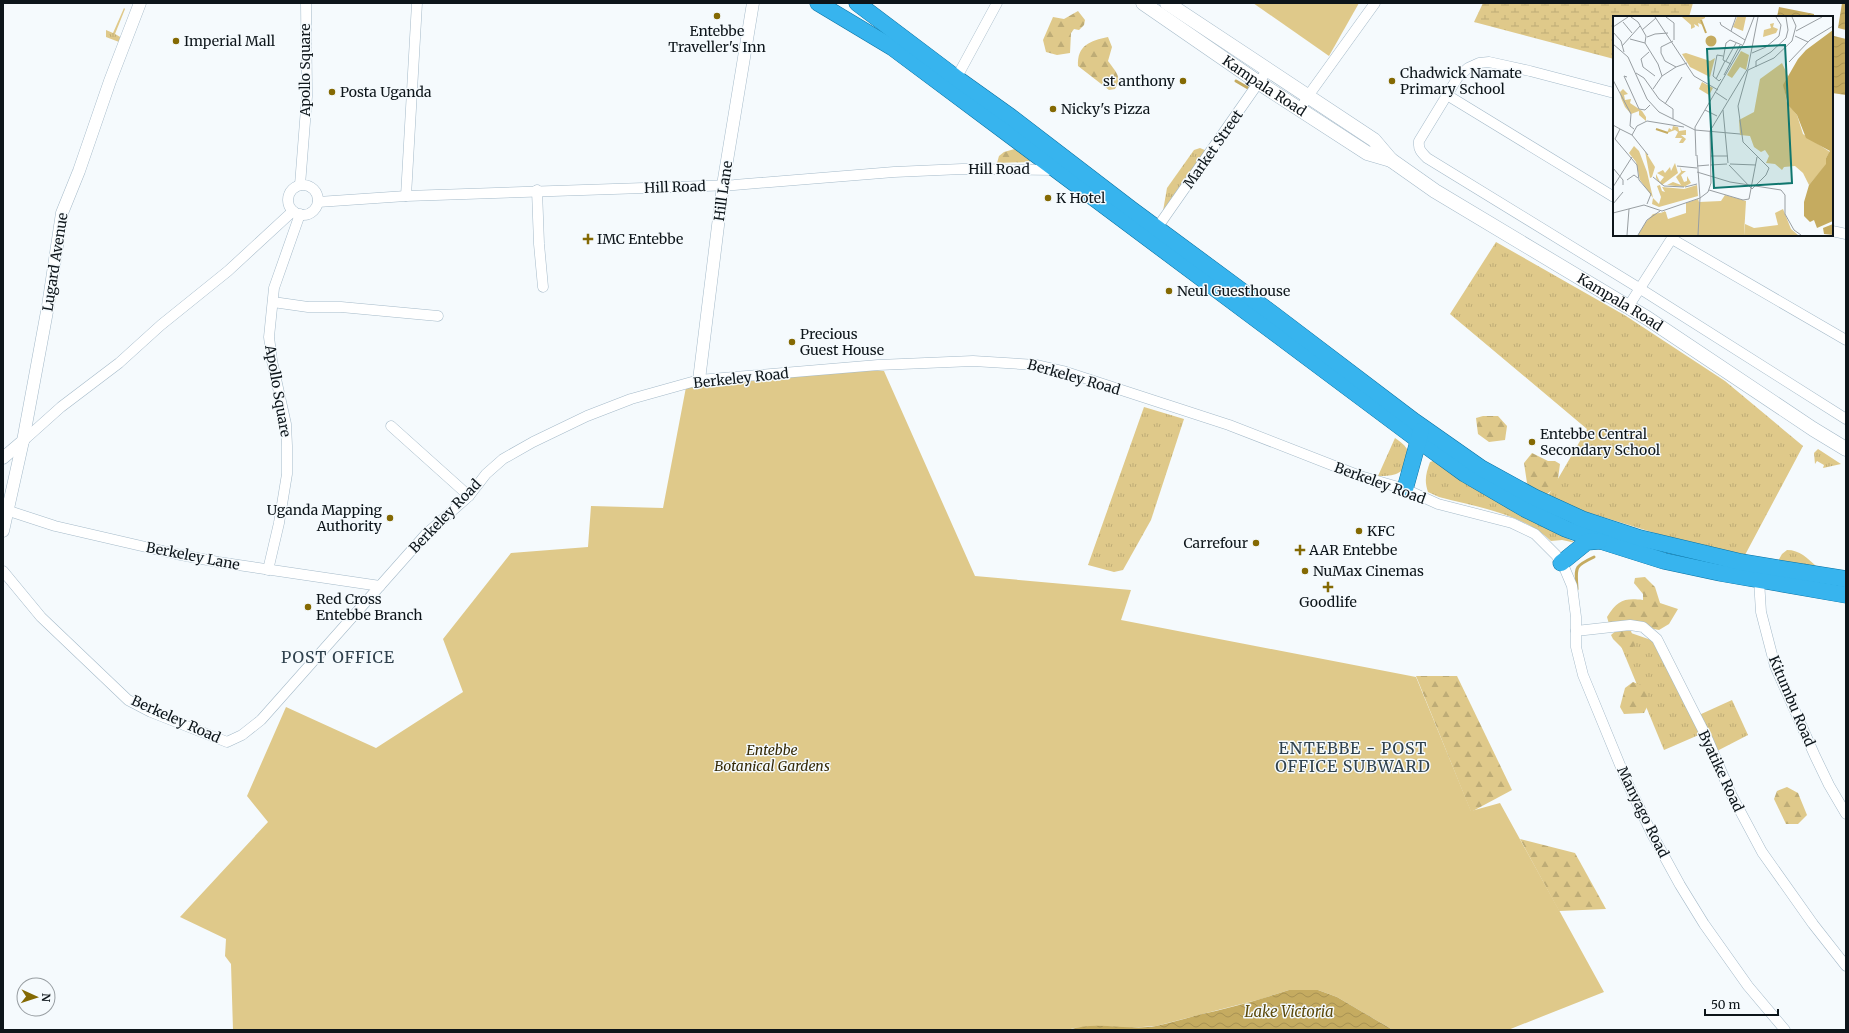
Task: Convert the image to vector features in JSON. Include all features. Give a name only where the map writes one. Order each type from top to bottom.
[{"type":"highway","points":[[818,3],[893,48],[1056,170],[1420,434],[1534,497],[1582,519],[1640,538],[1694,552],[1761,573],[1846,595]]},
{"type":"highway","points":[[857,3],[955,78],[1011,117],[1088,178],[1274,314],[1420,434],[1465,474],[1526,509],[1566,529],[1664,561],[1761,573],[1846,579]]},
{"type":"highway","points":[[1405,489],[1420,434]]},
{"type":"highway","points":[[1562,565],[1587,542],[1599,541]]},
{"type":"main road","name":"Kampala Road","points":[[1143,3],[1259,83],[1367,153],[1391,160]]},
{"type":"main road","name":"Kampala Road","points":[[1167,3],[1374,140],[1391,160],[1435,191],[1628,307],[1813,429],[1846,449]]},
{"type":"street","name":"Lugard Avenue","points":[[3,531],[6,509],[23,441],[48,306],[62,213],[79,171],[110,81],[140,3]]},
{"type":"street","name":"Apollo Square","points":[[300,185],[307,96],[306,3]]},
{"type":"street","points":[[406,196],[417,3]]},
{"type":"street","name":"Hill Lane","points":[[699,380],[723,185],[753,3]]},
{"type":"street","points":[[955,78],[997,3]]},
{"type":"street","points":[[1300,110],[1308,96],[1375,3]]},
{"type":"street","points":[[1613,93],[1551,76],[1489,62],[1479,63],[1468,68],[1458,77],[1419,140],[1418,147],[1421,153],[1639,288],[1846,419]]},
{"type":"street","name":"Market Street","points":[[1157,228],[1268,69]]},
{"type":"street","points":[[1446,95],[1613,196]]},
{"type":"street","name":"Hill Road","points":[[318,202],[538,190],[723,185],[939,170],[1056,170]]},
{"type":"street","points":[[300,185],[306,185],[314,190],[318,197],[318,202],[312,211],[304,215],[297,213],[289,205],[289,194],[294,187],[300,185]]},
{"type":"street","points":[[538,190],[539,244],[544,287]]},
{"type":"street","points":[[3,458],[61,407],[119,363],[161,325],[297,213]]},
{"type":"street","name":"Apollo Square","points":[[268,570],[279,523],[287,474],[288,446],[286,424],[272,361],[269,337],[274,288],[297,213]]},
{"type":"street","points":[[1833,231],[1846,234]]},
{"type":"street","points":[[1628,307],[1673,237],[1846,340]]},
{"type":"street","points":[[273,302],[308,307],[341,307],[438,316]]},
{"type":"street","name":"Berkeley Road","points":[[3,571],[41,617],[128,700],[151,712],[227,742],[242,735],[261,720],[426,534],[468,496],[486,474],[503,459],[533,442],[587,416],[631,399],[699,380],[878,365],[973,361],[1028,363],[1063,371],[1228,425],[1360,476],[1405,489],[1438,504],[1512,523],[1535,534],[1556,556],[1562,565]]},
{"type":"street","points":[[391,426],[468,496]]},
{"type":"street","name":"Berkeley Lane","points":[[6,509],[55,526],[88,535],[218,562],[380,586]]},
{"type":"street","name":"Manyago Road","points":[[1562,565],[1572,586],[1575,603],[1577,654],[1583,675],[1627,782],[1652,834],[1680,885],[1704,924],[1748,986],[1786,1030]]},
{"type":"street","name":"Kitumbu Road","points":[[1761,573],[1761,612],[1776,666],[1815,756],[1829,785],[1846,814]]},
{"type":"street","name":"Byatike Road","points":[[1576,631],[1630,625],[1643,627],[1657,639],[1708,740],[1731,794],[1762,852],[1813,924],[1846,966]]},
{"type":"green space","points":[[1253,3],[1359,3],[1329,56]]},
{"type":"green space","points":[[1483,3],[1693,3],[1689,16],[1613,16],[1613,59],[1474,22]]},
{"type":"green space","points":[[124,8],[125,9],[115,34],[122,38],[119,42],[106,37],[106,30],[113,33]]},
{"type":"green space","points":[[1078,11],[1085,20],[1084,25],[1079,30],[1074,29],[1071,33],[1070,53],[1057,55],[1046,52],[1043,40],[1053,17],[1064,19]]},
{"type":"green space","points":[[1108,37],[1112,47],[1108,61],[1118,78],[1115,89],[1109,90],[1078,66],[1080,53],[1086,45],[1090,42]]},
{"type":"green space","points":[[1021,147],[1031,156],[1030,162],[997,163],[999,156],[1004,152]]},
{"type":"green space","points":[[1200,148],[1207,151],[1168,209],[1163,211],[1167,188],[1194,150]]},
{"type":"green space","points":[[1496,242],[1626,316],[1725,381],[1803,446],[1745,555],[1658,534],[1545,501],[1587,429],[1450,314]]},
{"type":"green space","name":"Entebbe Botanical Gardens","points":[[872,370],[884,371],[975,576],[1131,590],[1121,620],[1416,677],[1471,811],[1500,803],[1604,992],[1508,1030],[1393,1030],[1337,997],[1318,990],[1289,990],[1261,999],[1156,1026],[1128,1028],[1103,1026],[1074,1028],[1068,1030],[233,1030],[231,964],[225,956],[226,939],[180,917],[268,822],[247,796],[286,707],[376,748],[463,692],[443,639],[511,553],[588,547],[591,506],[663,508],[687,382]]},
{"type":"green space","points":[[1144,407],[1184,419],[1151,520],[1123,570],[1114,572],[1088,565]]},
{"type":"green space","points":[[1483,416],[1498,416],[1507,426],[1505,440],[1489,442],[1478,434],[1476,418]]},
{"type":"green space","points":[[1395,438],[1406,447],[1408,451],[1404,467],[1399,473],[1387,476],[1378,476]]},
{"type":"green space","points":[[1818,449],[1841,464],[1823,468],[1824,465],[1817,461],[1815,464],[1814,453]]},
{"type":"green space","points":[[1532,453],[1548,461],[1555,461],[1560,464],[1557,486],[1545,496],[1536,497],[1527,483],[1524,463]]},
{"type":"green space","points":[[1433,461],[1485,495],[1576,543],[1562,540],[1551,541],[1539,531],[1512,517],[1439,497],[1428,492],[1426,484],[1427,473],[1430,462]]},
{"type":"green space","points":[[1787,550],[1800,553],[1816,566],[1778,561],[1782,554]]},
{"type":"green space","points":[[1645,577],[1655,587],[1660,603],[1678,609],[1669,624],[1659,630],[1609,624],[1607,617],[1622,601],[1631,599],[1643,600],[1643,594],[1634,583],[1635,578]]},
{"type":"green space","points":[[1617,630],[1631,631],[1635,643],[1632,650],[1625,651],[1613,639],[1611,635]]},
{"type":"green space","points":[[1631,633],[1654,641],[1701,734],[1664,750],[1616,634]]},
{"type":"green space","points":[[1416,676],[1457,676],[1512,790],[1471,812]]},
{"type":"green space","points":[[1633,682],[1646,687],[1648,705],[1644,713],[1624,714],[1620,707],[1625,688]]},
{"type":"green space","points":[[1732,700],[1748,735],[1717,751],[1699,715]]},
{"type":"green space","points":[[1787,787],[1798,793],[1807,815],[1798,824],[1786,824],[1774,799],[1777,791]]},
{"type":"green space","points":[[1520,839],[1575,853],[1606,909],[1559,911]]},
{"type":"water","points":[[1842,3],[1846,3],[1846,30],[1838,28]]},
{"type":"water","points":[[1779,7],[1814,14],[1814,16],[1777,16]]},
{"type":"water","points":[[1834,36],[1846,39],[1846,95],[1833,93]]},
{"type":"water","name":"Lake Victoria","points":[[1289,990],[1318,990],[1337,997],[1393,1030],[1068,1030],[1090,1026],[1156,1026],[1244,1004]]},
{"type":"waterway","points":[[1236,81],[1248,88]]},
{"type":"waterway","points":[[1577,589],[1577,568],[1582,563],[1594,557]]},
{"type":"place","name":"Entebbe Traveller's Inn","points":[[717,16]]},
{"type":"place","name":"Imperial Mall","points":[[176,41]]},
{"type":"place","name":"st anthony","points":[[1183,81]]},
{"type":"place","name":"Chadwick Namate Primary School","points":[[1392,81]]},
{"type":"place","name":"Posta Uganda","points":[[332,92]]},
{"type":"place","name":"Nicky's Pizza","points":[[1053,109]]},
{"type":"place","name":"K Hotel","points":[[1048,198]]},
{"type":"place","name":"IMC Entebbe","points":[[588,239]]},
{"type":"place","name":"Neul Guesthouse","points":[[1169,291]]},
{"type":"place","name":"Precious Guest House","points":[[792,342]]},
{"type":"place","name":"Entebbe Central Secondary School","points":[[1532,442]]},
{"type":"place","name":"Uganda Mapping Authority","points":[[390,518]]},
{"type":"place","name":"KFC","points":[[1359,531]]},
{"type":"place","name":"Carrefour","points":[[1256,543]]},
{"type":"place","name":"AAR Entebbe","points":[[1300,550]]},
{"type":"place","name":"NuMax Cinemas","points":[[1305,571]]},
{"type":"place","name":"Goodlife","points":[[1328,587]]},
{"type":"place","name":"Red Cross Entebbe Branch","points":[[308,607]]},
{"type":"district","name":"POST OFFICE","points":[[338,657]]},
{"type":"district","name":"ENTEBBE - POST OFFICE SUBWARD","points":[[1353,757]]}]
